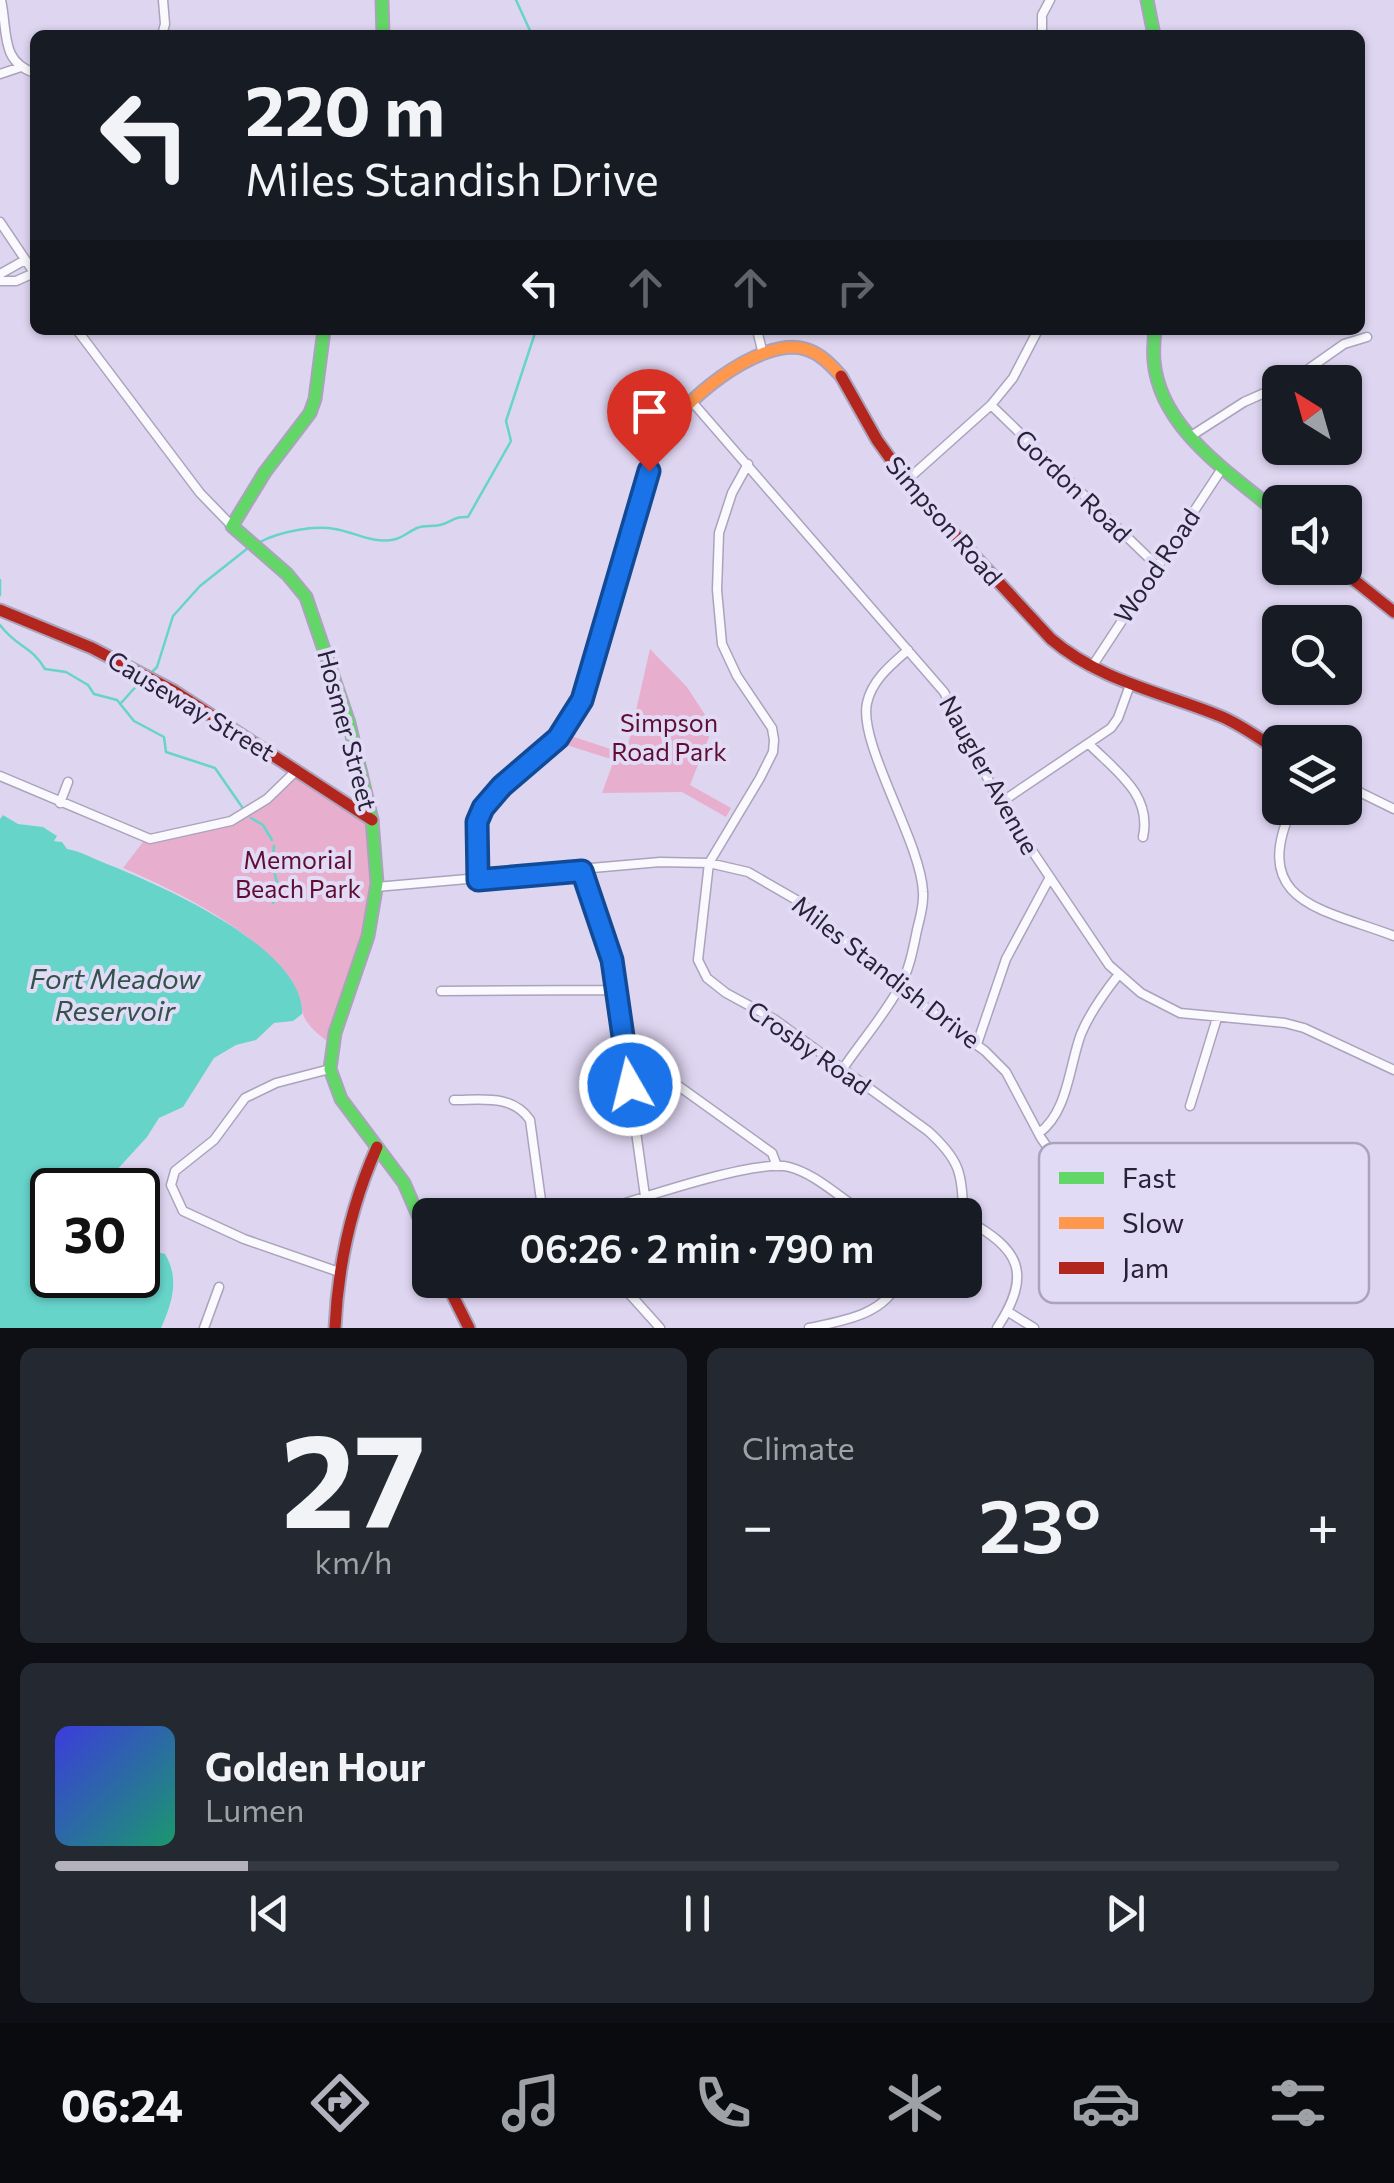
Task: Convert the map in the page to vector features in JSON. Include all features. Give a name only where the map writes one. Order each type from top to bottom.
[{"type":"street","points":[[0,0],[4,58],[30,71]]},
{"type":"street","points":[[163,0],[163,30]]},
{"type":"street","points":[[382,0],[383,30]]},
{"type":"street","points":[[1042,30],[1042,15],[1050,0]]},
{"type":"street","points":[[1147,0],[1153,30]]},
{"type":"street","points":[[0,74],[18,68]]},
{"type":"street","points":[[0,222],[30,266]]},
{"type":"street","points":[[0,278],[25,260]]},
{"type":"street","points":[[0,278],[16,282],[30,275]]},
{"type":"street","name":"Hosmer Street","points":[[81,335],[200,494],[287,574],[306,597],[341,694],[372,820],[376,887],[368,936],[332,1045],[330,1068]]},
{"type":"street","points":[[232,526],[265,472],[310,413],[316,399],[323,335]]},
{"type":"street","points":[[478,880],[477,822],[483,808],[502,786],[558,738],[576,714],[652,457],[666,430],[732,370],[762,350],[758,335]]},
{"type":"street","points":[[906,482],[991,405],[1012,378],[1035,335]]},
{"type":"street","points":[[1154,335],[1152,358],[1157,387],[1170,414],[1262,499]]},
{"type":"street","points":[[1314,365],[1344,344],[1366,337]]},
{"type":"street","name":"Simpson Road","points":[[762,350],[800,347],[826,361],[846,383],[874,435],[906,482],[1026,618],[1060,647],[1091,668],[1237,724],[1262,740]]},
{"type":"street","points":[[1192,436],[1262,394]]},
{"type":"street","name":"Naugler Avenue","points":[[694,404],[950,702],[1000,804],[1090,941],[1118,974],[1180,1013],[1304,1028],[1394,1070]]},
{"type":"street","name":"Gordon Road","points":[[991,405],[1157,566]]},
{"type":"street","points":[[709,863],[760,778],[774,740],[772,728],[736,676],[722,644],[718,533],[732,492],[748,464]]},
{"type":"street","name":"Wood Road","points":[[1091,668],[1224,465]]},
{"type":"street","points":[[1360,585],[1394,612]]},
{"type":"street","name":"Causeway Street","points":[[0,610],[131,666],[372,820]]},
{"type":"street","points":[[842,1070],[899,988],[909,964],[923,891],[868,726],[866,706],[873,686],[908,650]]},
{"type":"street","points":[[1000,804],[1090,745],[1118,718],[1130,685]]},
{"type":"street","points":[[1090,745],[1134,790],[1144,806],[1142,838]]},
{"type":"street","points":[[0,776],[146,838],[231,821],[259,804],[297,770]]},
{"type":"street","points":[[60,802],[68,782]]},
{"type":"street","points":[[1362,793],[1394,809]]},
{"type":"street","points":[[1286,825],[1277,848],[1280,871],[1288,886],[1304,901],[1394,936]]},
{"type":"street","name":"Miles Standish Drive","points":[[376,887],[660,862],[709,863],[748,872],[800,902],[899,988],[978,1044],[1006,1072],[1045,1143]]},
{"type":"street","name":"Crosby Road","points":[[709,863],[698,960],[707,978],[775,1020],[928,1131],[951,1152],[959,1169],[962,1198]]},
{"type":"street","points":[[582,871],[606,937],[645,1196]]},
{"type":"street","points":[[978,1044],[1006,959],[1049,879]]},
{"type":"street","points":[[1038,1133],[1058,1112],[1081,1034],[1092,1010],[1118,974]]},
{"type":"street","points":[[440,991],[616,990]]},
{"type":"street","points":[[1190,1106],[1217,1018]]},
{"type":"street","points":[[340,1272],[244,1239],[183,1210],[170,1184],[176,1171],[214,1140],[245,1098],[276,1082],[330,1068],[340,1099],[404,1183],[412,1201]]},
{"type":"street","points":[[630,1085],[655,1082],[680,1087],[772,1153],[776,1166]]},
{"type":"street","points":[[454,1100],[512,1102],[522,1108],[530,1120],[541,1198]]},
{"type":"street","points":[[335,1328],[340,1272],[358,1195],[377,1147]]},
{"type":"street","points":[[639,1198],[776,1166],[802,1172],[841,1198]]},
{"type":"street","points":[[982,1229],[1003,1242],[1012,1254],[1018,1282],[996,1328]]},
{"type":"street","points":[[204,1328],[219,1286]]},
{"type":"street","points":[[454,1298],[469,1328]]},
{"type":"street","points":[[632,1298],[654,1326]]},
{"type":"street","points":[[809,1328],[865,1313],[887,1298]]},
{"type":"street","points":[[1007,1311],[1034,1328]]},
{"type":"green space","name":"Simpson Road Park","points":[[650,649],[687,687],[713,727],[690,785],[731,808],[726,817],[682,792],[602,793],[614,760],[560,743],[568,735],[626,754]]},
{"type":"green space","name":"Memorial Beach Park","points":[[297,770],[372,820],[376,887],[332,1045],[307,1021],[293,984],[271,957],[190,900],[123,868],[146,838],[241,816]]},
{"type":"water","name":"Fort Meadow Reservoir","points":[[3,815],[18,824],[43,827],[67,849],[190,902],[254,942],[280,965],[296,989],[302,1014],[293,1021],[274,1023],[256,1040],[236,1045],[214,1058],[183,1107],[159,1118],[119,1168],[30,1168],[30,1298],[160,1298],[160,1253],[170,1263],[173,1291],[161,1328],[0,1328]]},
{"type":"waterway","points":[[516,0],[530,30]]},
{"type":"waterway","points":[[260,542],[286,532],[317,528],[388,540],[420,527],[468,517],[511,441],[506,421],[534,335]]},
{"type":"waterway","points":[[153,671],[173,616],[200,586],[248,548]]},
{"type":"waterway","points":[[0,580],[0,595]]},
{"type":"waterway","points":[[0,625],[45,669],[66,672],[88,685],[94,694],[117,700],[134,721],[164,737],[166,752],[215,768],[242,807]]},
{"type":"waterway","points":[[121,703],[141,681]]},
{"type":"waterway","points":[[251,818],[263,825],[272,840]]},
{"type":"waterway","points":[[273,903],[279,890],[272,863],[274,846]]},
{"type":"traffic: fast","points":[[382,0],[383,30]]},
{"type":"traffic: fast","points":[[1147,0],[1153,30]]},
{"type":"traffic: fast","points":[[323,335],[310,413],[265,472],[232,526],[287,574],[306,597],[349,723],[372,820],[377,883],[368,936],[335,1033],[330,1069],[341,1099],[404,1183],[412,1201]]},
{"type":"traffic: fast","points":[[1155,335],[1154,361],[1169,408],[1201,448],[1262,500]]},
{"type":"traffic: slow","points":[[477,879],[476,831],[483,808],[508,779],[557,735],[582,700],[650,463],[668,428],[721,377],[765,353],[805,349],[820,356],[841,376]]},
{"type":"traffic: jam","points":[[841,376],[877,440],[910,486],[1051,639],[1090,665],[1228,720],[1262,740]]},
{"type":"traffic: jam","points":[[1360,585],[1394,612]]},
{"type":"traffic: jam","points":[[0,610],[92,648],[174,691],[372,820]]},
{"type":"traffic: jam","points":[[335,1328],[347,1235],[377,1147]]},
{"type":"traffic: jam","points":[[454,1298],[469,1328]]},
{"type":"route","points":[[630,1085],[612,960],[582,871],[478,880],[476,837],[477,822],[491,796],[558,738],[576,714],[649,471]]}]
